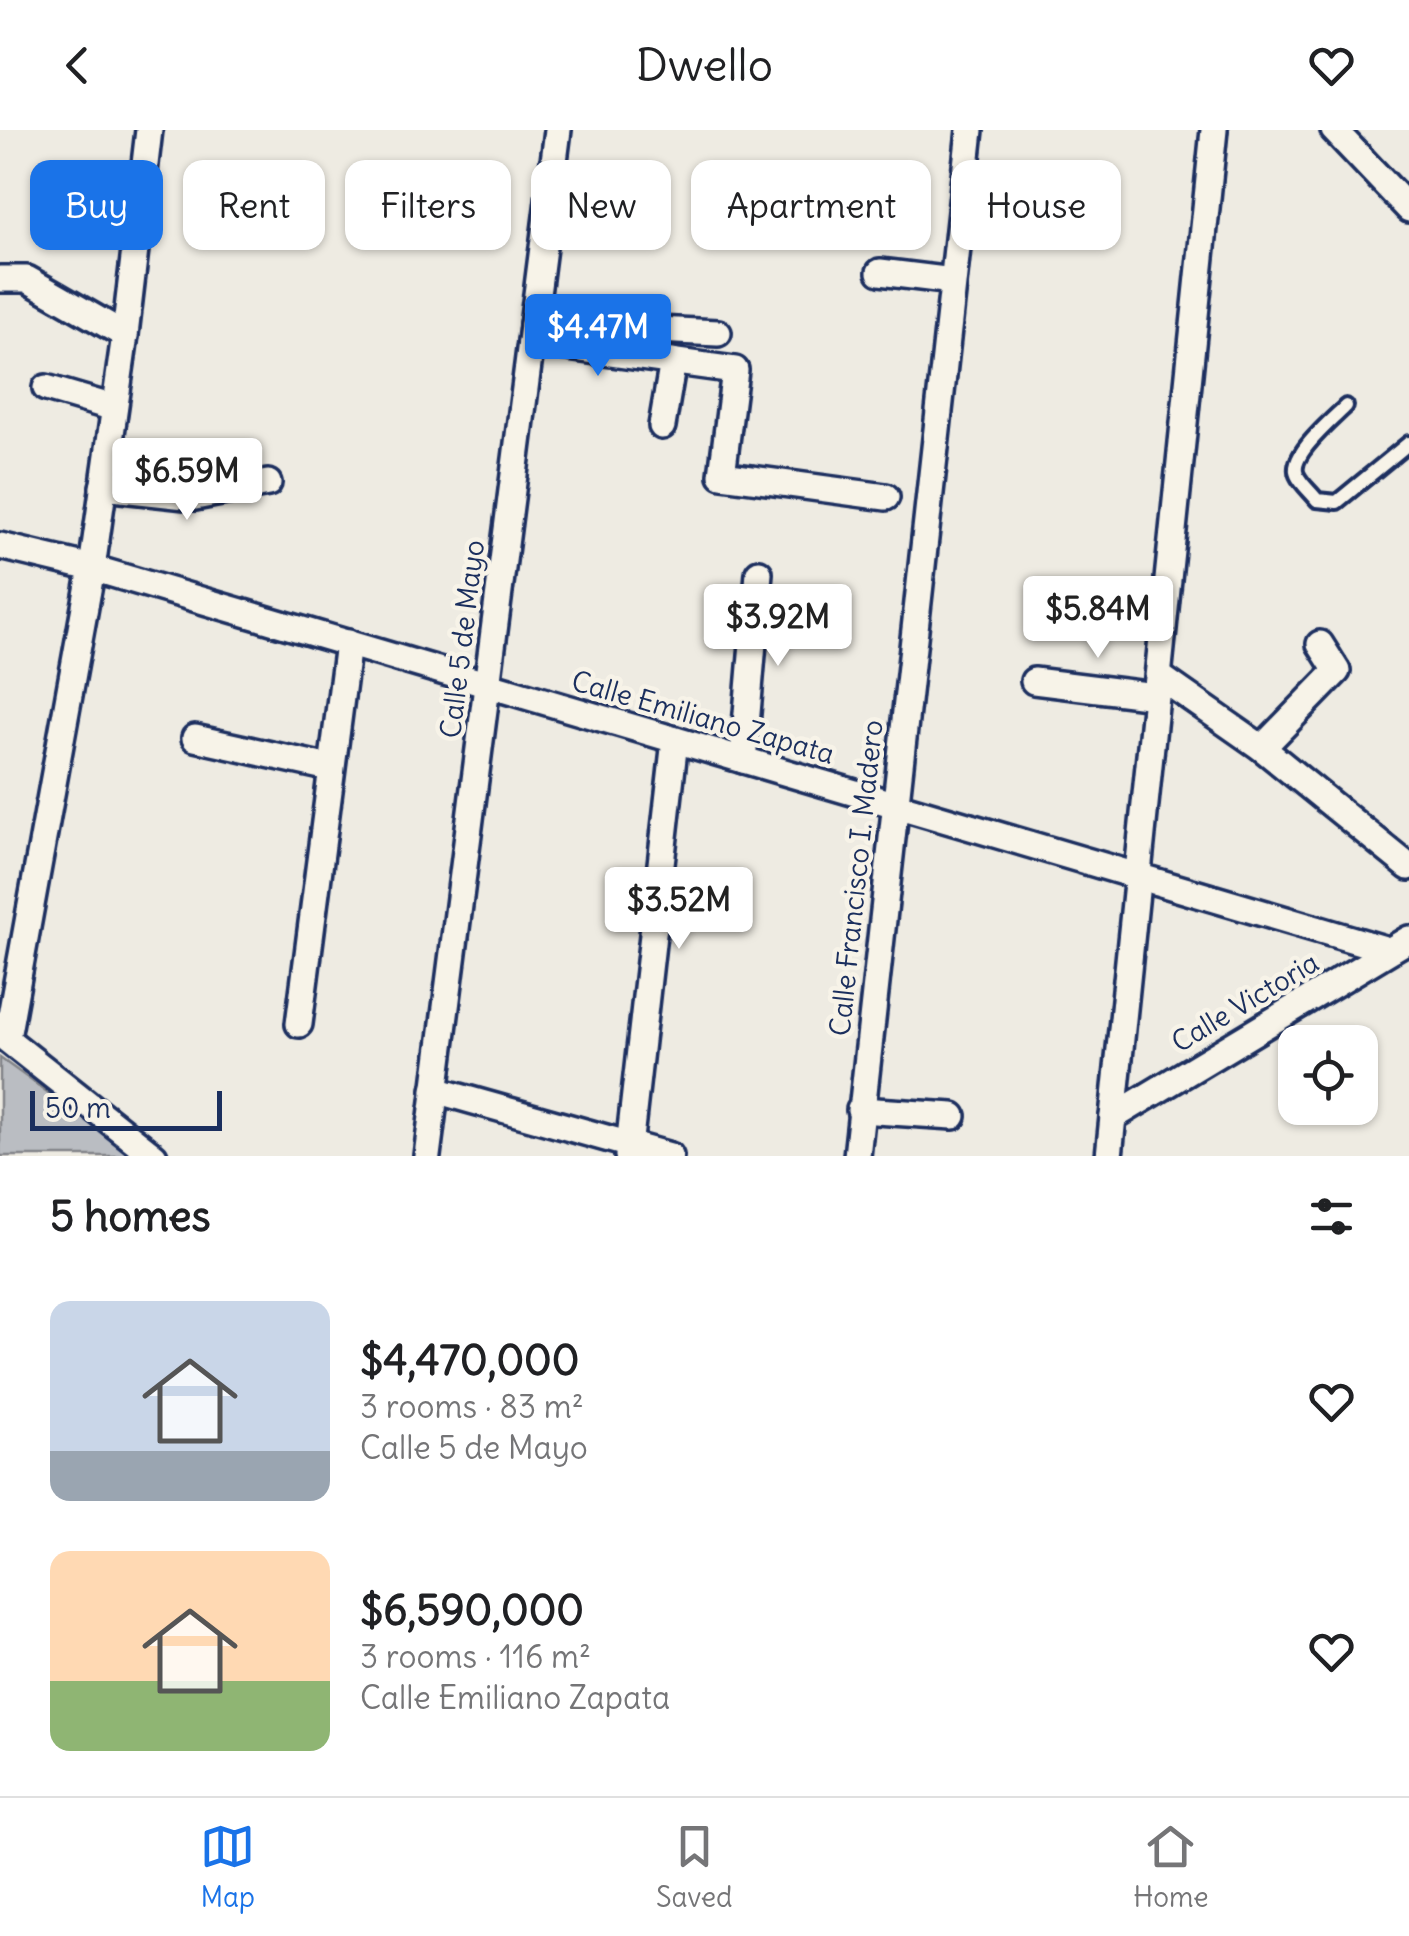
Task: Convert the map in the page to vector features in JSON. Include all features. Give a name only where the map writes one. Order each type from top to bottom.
[{"type":"street","points":[[149,130],[92,568],[4,1036],[154,1156]]},
{"type":"street","name":"Calle 5 de Mayo","points":[[427,1156],[558,130]]},
{"type":"street","name":"Calle Francisco I. Madero","points":[[856,1156],[970,130]]},
{"type":"street","points":[[1109,1156],[1214,130]]},
{"type":"street","points":[[1334,130],[1409,209]]},
{"type":"street","points":[[880,272],[953,281]]},
{"type":"street","points":[[0,279],[27,279],[125,335]]},
{"type":"street","points":[[532,333],[718,333]]},
{"type":"street","points":[[532,333],[735,370],[722,475],[886,497]]},
{"type":"street","points":[[662,426],[672,361]]},
{"type":"street","points":[[46,388],[114,408]]},
{"type":"street","points":[[103,487],[195,496],[268,483]]},
{"type":"street","name":"Calle Emiliano Zapata","points":[[0,546],[92,568],[1139,877],[1399,944]]},
{"type":"street","points":[[743,760],[758,573]]},
{"type":"street","points":[[299,1024],[348,644]]},
{"type":"street","points":[[1262,748],[1337,671],[1320,644]]},
{"type":"street","points":[[1034,681],[1157,686],[1262,748],[1409,868]]},
{"type":"street","points":[[194,738],[330,768]]},
{"type":"street","points":[[629,1151],[675,740]]},
{"type":"street","name":"Calle Victoria","points":[[1113,1117],[1399,944]]},
{"type":"street","points":[[435,1090],[629,1151],[670,1156]]},
{"type":"street","points":[[860,1110],[953,1116]]},
{"type":"lane","points":[[1346,406],[1295,464],[1297,474],[1317,500],[1337,502],[1409,443]]},
{"type":"building","points":[[0,1058],[136,1156],[0,1156]]}]
